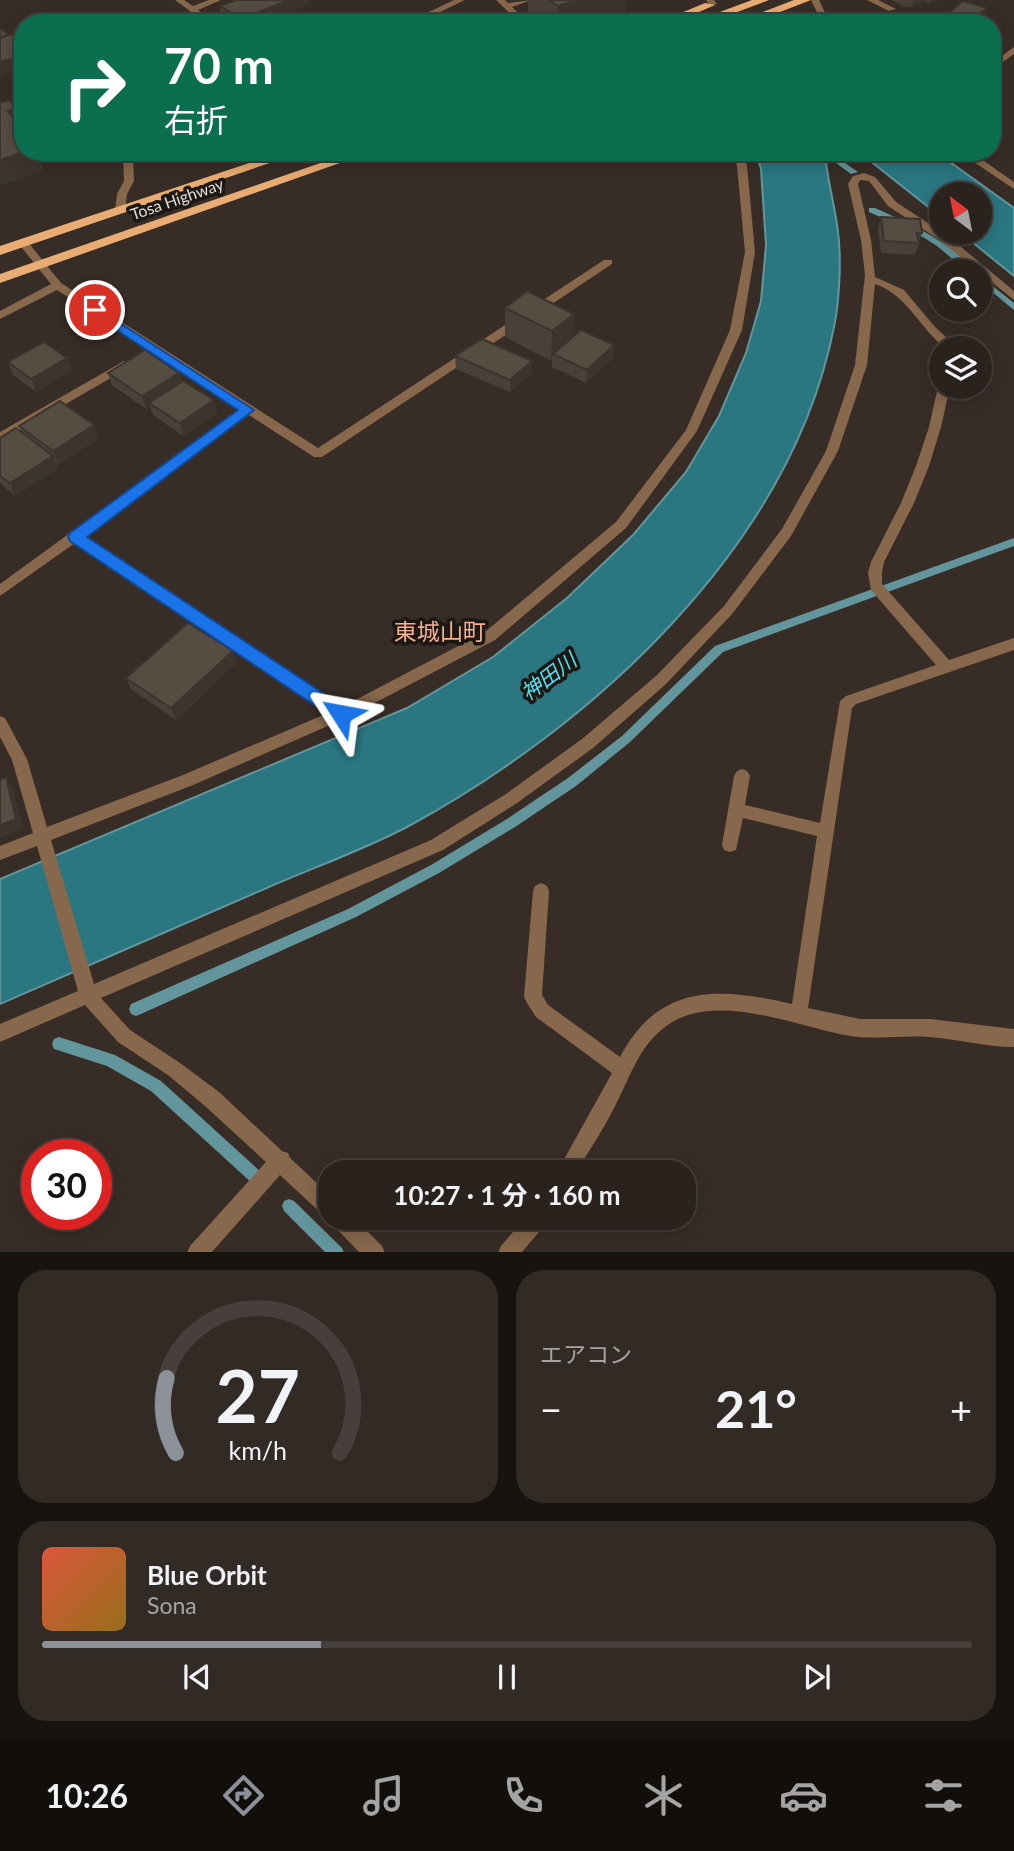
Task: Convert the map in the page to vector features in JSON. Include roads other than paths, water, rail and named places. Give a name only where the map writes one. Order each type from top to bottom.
[{"type":"highway","points":[[723,14],[763,0]]},
{"type":"highway","points":[[766,14],[806,0]]},
{"type":"highway","points":[[685,14],[712,3]]},
{"type":"highway","name":"Tosa Highway","points":[[0,251],[269,161]]},
{"type":"highway","name":"Tosa Highway","points":[[0,278],[339,161]]},
{"type":"street","points":[[179,0],[199,14]]},
{"type":"street","points":[[192,9],[217,0]]},
{"type":"street","points":[[430,14],[461,0]]},
{"type":"street","points":[[503,3],[528,0]]},
{"type":"street","points":[[871,0],[892,9]]},
{"type":"street","points":[[120,211],[121,194],[129,181],[128,161]]},
{"type":"street","points":[[0,853],[45,843],[341,714],[490,636],[621,525],[691,431],[736,330],[750,252],[740,161]]},
{"type":"street","points":[[977,161],[1014,186]]},
{"type":"street","points":[[0,1033],[86,988],[435,846],[523,790],[609,726],[650,691],[722,619],[804,510],[826,465],[848,407],[863,352],[870,279],[864,228],[853,180],[860,176],[872,179],[892,204],[945,239],[1014,297]]},
{"type":"street","points":[[23,243],[38,265],[57,285],[318,454],[608,262]]},
{"type":"street","points":[[870,279],[894,285],[912,302],[938,336]]},
{"type":"street","points":[[0,316],[57,285]]},
{"type":"street","points":[[0,438],[152,349]]},
{"type":"street","points":[[941,399],[919,479],[873,575],[881,591],[946,667]]},
{"type":"street","points":[[0,591],[247,410]]},
{"type":"street","points":[[76,537],[341,714]]},
{"type":"street","points":[[799,1013],[845,705],[851,700],[1014,644]]},
{"type":"street","points":[[0,722],[19,759],[86,988],[124,1036],[174,1069],[281,1160],[318,1196]]},
{"type":"street","points":[[730,845],[742,776]]},
{"type":"street","points":[[737,810],[825,831]]},
{"type":"street","points":[[541,891],[533,996],[542,1011],[622,1070]]},
{"type":"street","points":[[573,1160],[622,1070],[649,1029],[661,1017],[690,1005],[706,1003],[761,1006],[854,1028],[903,1026],[954,1030],[995,1039],[1014,1038]]},
{"type":"street","points":[[197,1252],[281,1160]]},
{"type":"street","points":[[352,1230],[375,1252]]},
{"type":"street","points":[[508,1252],[527,1230]]},
{"type":"water","name":"神田川","points":[[759,161],[826,161],[839,242],[836,318],[811,407],[776,483],[730,554],[675,620],[613,681],[547,736],[478,785],[407,827],[0,1004],[0,879],[407,708],[493,657],[567,598],[633,535],[686,472],[719,416],[746,353],[761,301],[766,245]]},
{"type":"water","points":[[870,161],[949,161],[978,182],[929,182],[929,207]]},
{"type":"water","points":[[992,192],[1014,208],[1014,276],[976,245],[992,245]]},
{"type":"waterway","points":[[838,161],[854,172]]},
{"type":"waterway","points":[[872,210],[918,230],[958,259]]},
{"type":"waterway","points":[[992,288],[1014,307]]},
{"type":"waterway","points":[[136,1009],[352,913],[435,869],[511,823],[572,782],[626,739],[719,649],[1014,542]]},
{"type":"waterway","points":[[59,1044],[110,1060],[156,1086],[258,1179]]},
{"type":"waterway","points":[[289,1206],[336,1252]]},
{"type":"district","name":"東城山町","points":[[440,632]]}]
